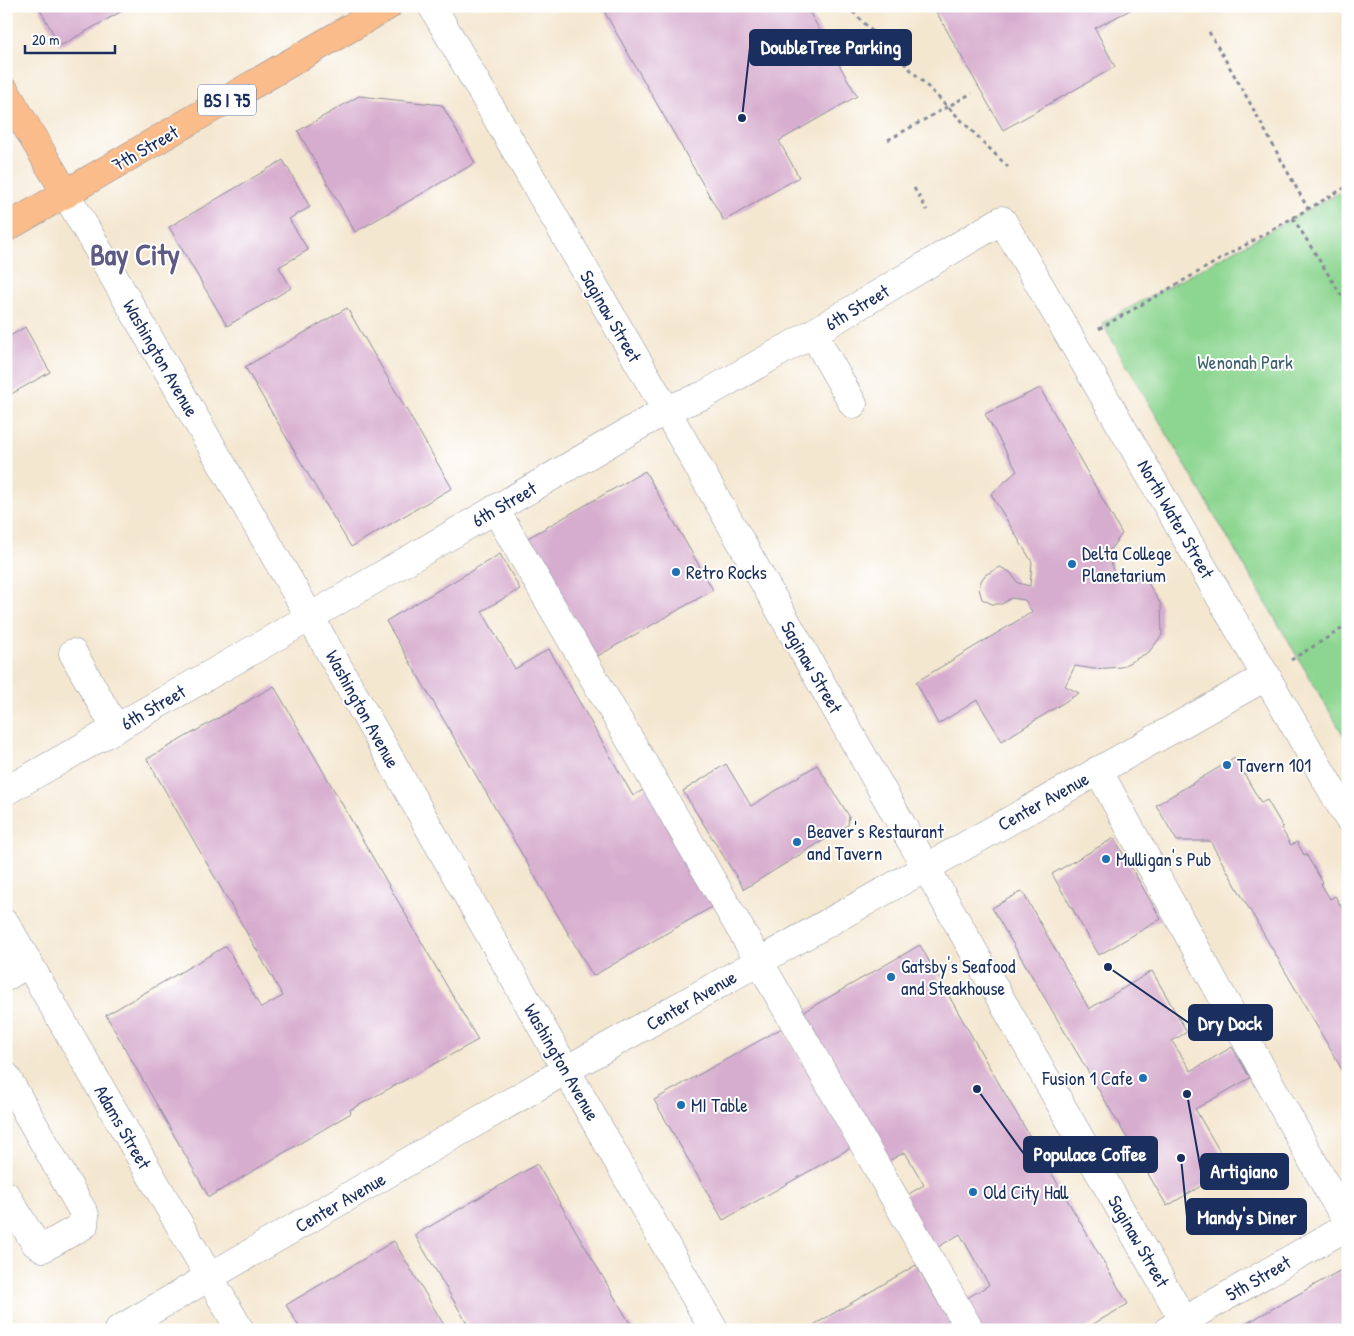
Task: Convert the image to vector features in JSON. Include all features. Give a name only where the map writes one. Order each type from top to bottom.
[{"type":"main road","name":"7th Street","points":[[6,228],[388,6]]},
{"type":"main road","name":"Washington Avenue","points":[[6,92],[66,194]]},
{"type":"street","name":"Saginaw Street","points":[[432,6],[666,410],[926,866],[1180,1327]]},
{"type":"street","name":"Washington Avenue","points":[[66,194],[310,617],[714,1330]]},
{"type":"street","name":"6th Street","points":[[6,791],[666,410],[704,395],[813,334],[1002,220]]},
{"type":"street","name":"North Water Street","points":[[1002,220],[1348,818]]},
{"type":"street","points":[[813,334],[854,404]]},
{"type":"street","points":[[495,509],[759,961],[970,1330]]},
{"type":"street","points":[[74,653],[116,729]]},
{"type":"street","name":"Center Avenue","points":[[118,1330],[566,1070],[1267,676]]},
{"type":"street","points":[[1098,770],[1348,1224]]},
{"type":"street","name":"Adams Street","points":[[6,924],[17,970],[210,1277],[240,1330]]},
{"type":"street","points":[[6,1076],[84,1215],[84,1225],[43,1248],[34,1244],[6,1195]]},
{"type":"street","name":"5th Street","points":[[1180,1327],[1348,1224]]},
{"type":"path","points":[[847,6],[1008,167]]},
{"type":"path","points":[[1209,32],[1240,84],[1308,209]]},
{"type":"path","points":[[888,140],[972,93]]},
{"type":"path","points":[[1074,344],[1348,186]]},
{"type":"path","points":[[914,188],[927,210]]},
{"type":"path","points":[[1293,218],[1348,306]]},
{"type":"path","points":[[1267,676],[1348,625]]},
{"type":"green space","name":"Wenonah Park","points":[[1348,188],[1348,743],[1102,323]]},
{"type":"building","points":[[38,6],[131,6],[60,46]]},
{"type":"building","points":[[601,6],[806,6],[857,96],[779,141],[799,177],[724,221]]},
{"type":"building","points":[[933,6],[1138,6],[1095,28],[1115,67],[1003,130]]},
{"type":"building","points":[[1201,6],[1218,6],[1205,13]]},
{"type":"building","points":[[359,96],[442,105],[475,163],[355,232],[298,131]]},
{"type":"building","points":[[283,160],[310,207],[289,219],[308,250],[279,267],[291,288],[227,326],[169,227]]},
{"type":"building","points":[[347,308],[452,488],[351,547],[245,367]]},
{"type":"building","points":[[25,327],[50,372],[6,397],[6,330],[10,336]]},
{"type":"building","name":"Delta College Planetarium","points":[[1040,388],[1122,534],[1108,552],[1114,573],[1130,573],[1148,583],[1161,605],[1162,635],[1149,652],[1121,667],[1094,669],[1075,666],[1065,686],[1079,693],[1002,741],[977,700],[938,724],[916,682],[1032,612],[1025,600],[1011,598],[1002,604],[992,604],[982,599],[979,589],[985,575],[1000,567],[1010,572],[1018,583],[1030,586],[1032,562],[991,494],[1017,471],[985,414]]},
{"type":"building","points":[[645,471],[713,590],[596,657],[528,538]]},
{"type":"building","points":[[500,554],[520,589],[482,611],[515,669],[549,649],[633,796],[653,784],[722,901],[593,976],[386,621]]},
{"type":"building","points":[[274,686],[478,1040],[350,1110],[351,1113],[209,1197],[106,1015],[226,946],[261,1008],[283,996],[147,759]]},
{"type":"building","points":[[1235,758],[1261,803],[1267,800],[1291,845],[1297,842],[1323,883],[1321,884],[1330,899],[1335,896],[1348,915],[1348,1080],[1210,841],[1177,841],[1156,805]]},
{"type":"building","points":[[726,764],[751,806],[817,765],[849,816],[848,825],[744,889],[683,791]]},
{"type":"building","points":[[1114,838],[1161,919],[1099,955],[1052,874]]},
{"type":"building","points":[[1022,891],[1089,1009],[1152,971],[1187,1032],[1172,1041],[1191,1071],[1232,1047],[1250,1078],[1195,1109],[1230,1169],[1167,1206],[992,908]]},
{"type":"building","points":[[920,945],[1128,1304],[1083,1330],[981,1330],[964,1300],[989,1285],[960,1234],[933,1250],[902,1198],[924,1185],[905,1152],[883,1164],[798,1015]]},
{"type":"building","points":[[782,1028],[852,1147],[723,1220],[654,1100]]},
{"type":"building","points":[[537,1164],[634,1330],[471,1330],[415,1235]]},
{"type":"building","points":[[394,1241],[447,1330],[301,1330],[286,1305]]},
{"type":"building","points":[[916,1265],[954,1330],[805,1330]]},
{"type":"building","points":[[1348,1266],[1348,1330],[1241,1330],[1242,1326]]},
{"type":"place","name":"DoubleTree Parking","points":[[742,118]]},
{"type":"place","name":"Delta College Planetarium","points":[[1072,564]]},
{"type":"place","name":"Retro Rocks","points":[[676,572]]},
{"type":"place","name":"Tavern 101","points":[[1227,765]]},
{"type":"place","name":"Beaver's Restaurant and Tavern","points":[[797,842]]},
{"type":"place","name":"Mulligan's Pub","points":[[1106,859]]},
{"type":"place","name":"Dry Dock","points":[[1108,967]]},
{"type":"place","name":"Gatsby's Seafood and Steakhouse","points":[[891,977]]},
{"type":"place","name":"Fusion 1 Cafe","points":[[1143,1078]]},
{"type":"place","name":"Populace Coffee","points":[[977,1089]]},
{"type":"place","name":"Artigiano","points":[[1187,1094]]},
{"type":"place","name":"MI Table","points":[[681,1105]]},
{"type":"place","name":"Mandy's Diner","points":[[1181,1158]]},
{"type":"place","name":"Old City Hall","points":[[973,1192]]},
{"type":"district","name":"Bay City","points":[[135,254]]}]
